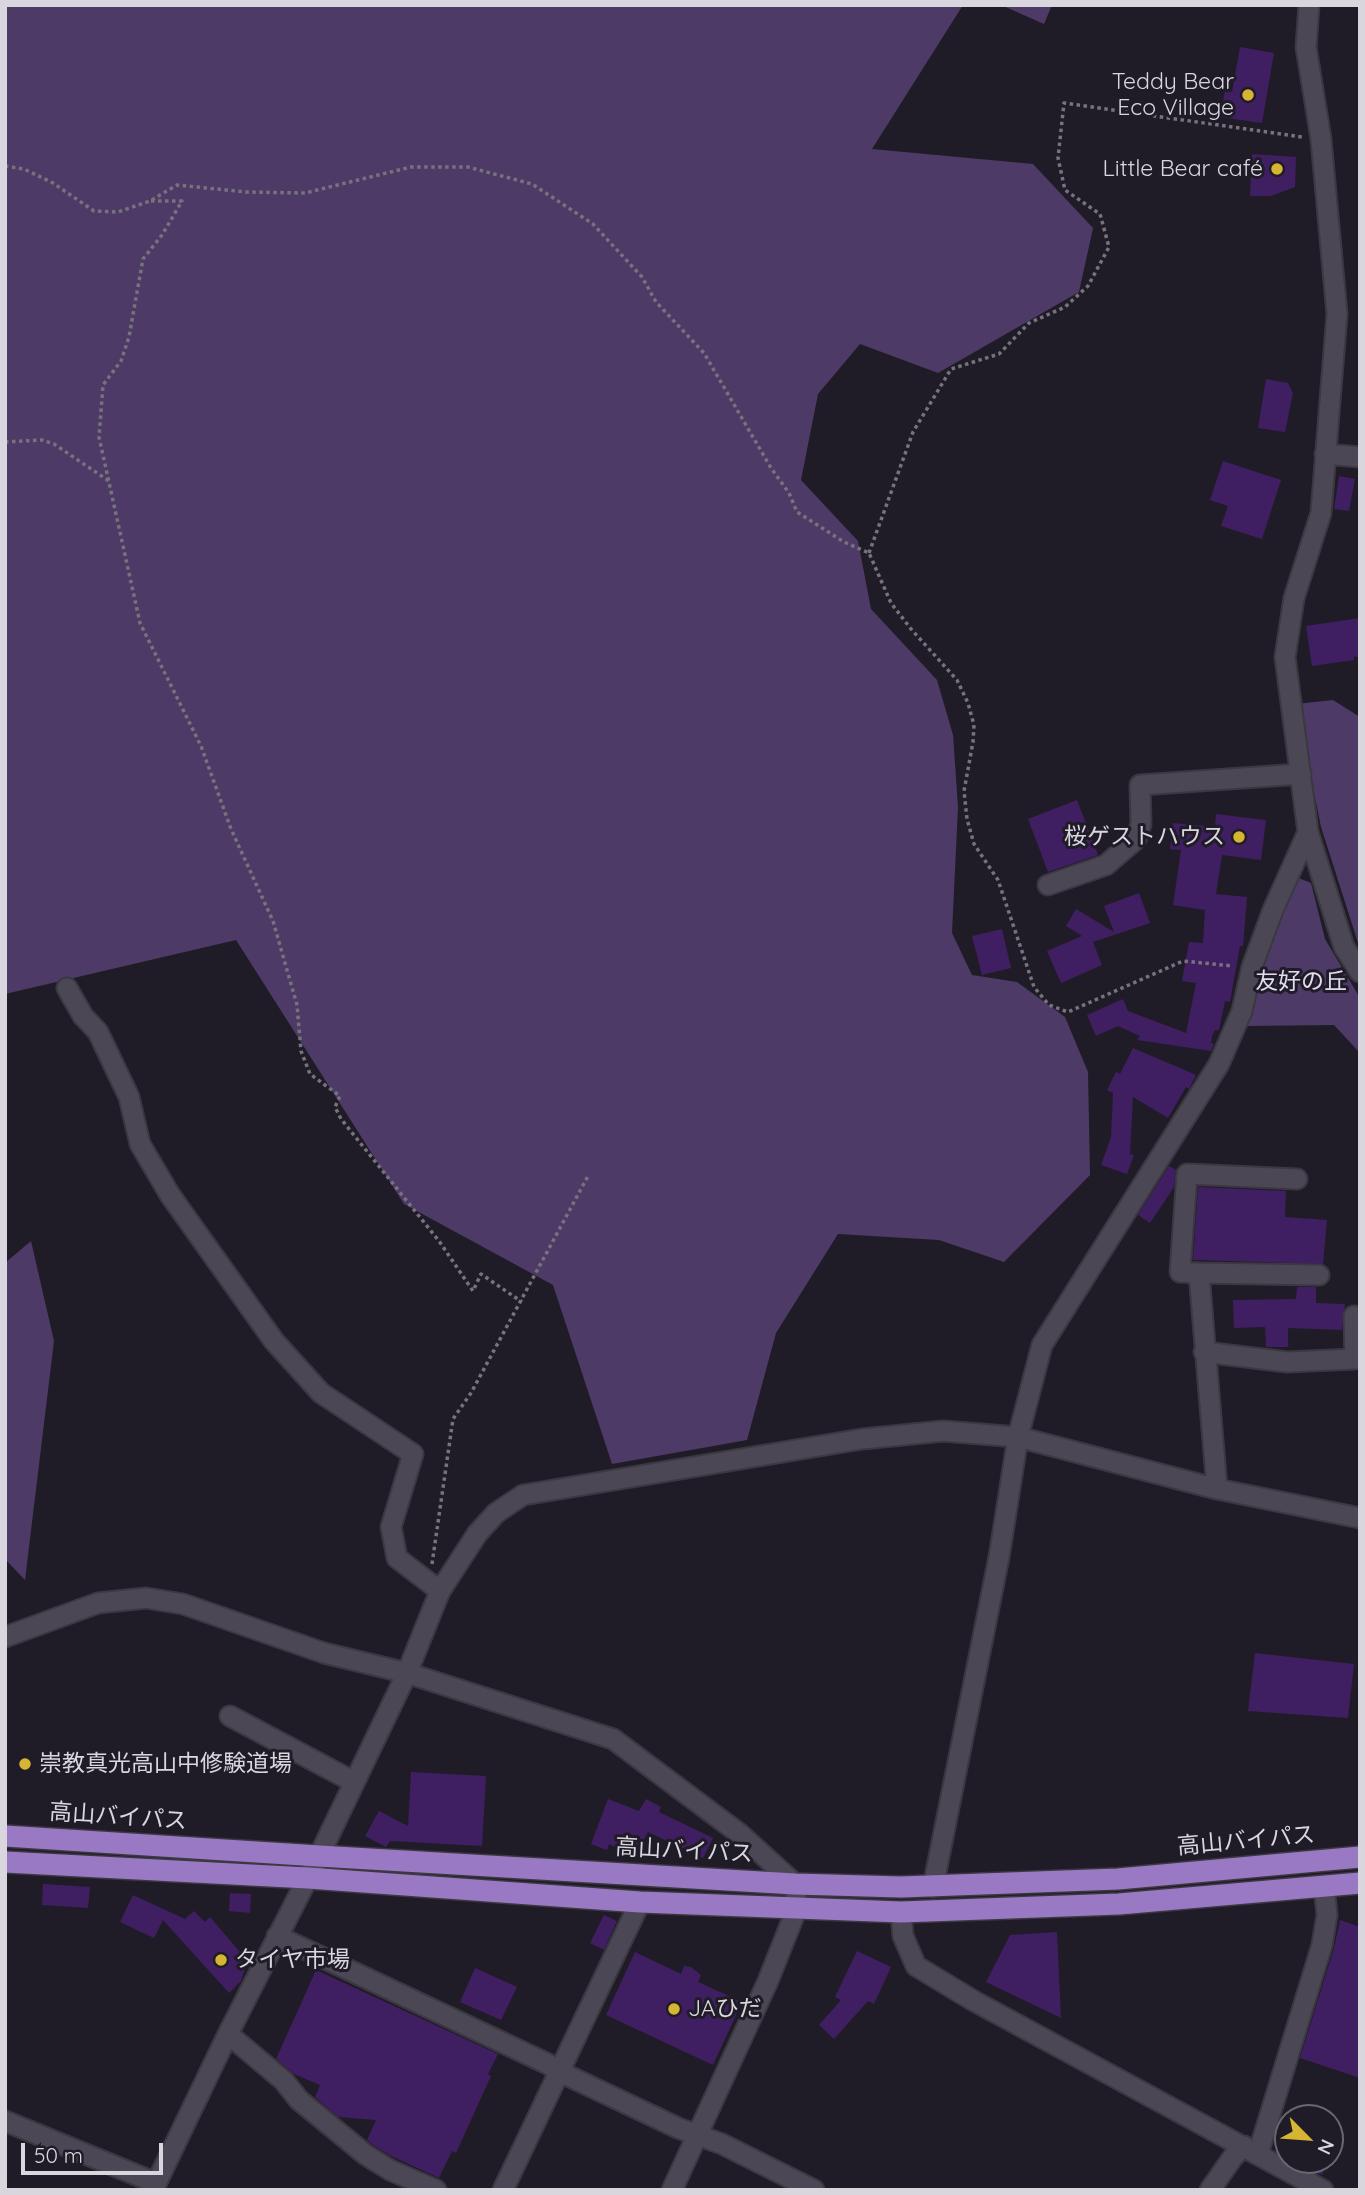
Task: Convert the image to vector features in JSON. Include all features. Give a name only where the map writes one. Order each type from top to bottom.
[{"type":"highway","name":"高山バイパス","points":[[5,1836],[795,1884],[933,1887],[1118,1879],[1360,1857]]},
{"type":"highway","points":[[5,1862],[308,1878],[640,1902],[901,1912],[1119,1904],[1360,1883]]},
{"type":"street","points":[[1309,5],[1306,47],[1321,139],[1337,314],[1321,513],[1294,598],[1285,657],[1308,832],[1344,947],[1360,972]]},
{"type":"street","points":[[1325,454],[1360,457]]},
{"type":"street","points":[[1048,885],[1106,865],[1136,839],[1141,824],[1140,785],[1301,774]]},
{"type":"street","points":[[933,1887],[999,1557],[1018,1437],[1042,1345],[1219,1064],[1242,1010],[1252,967],[1273,910],[1308,832]]},
{"type":"street","points":[[67,988],[83,1016],[98,1032],[129,1097],[140,1144],[170,1195],[274,1341],[321,1393],[413,1454],[391,1527],[397,1558],[435,1587]]},
{"type":"street","points":[[1297,1179],[1187,1174],[1180,1272],[1319,1275]]},
{"type":"street","points":[[1199,1273],[1217,1489]]},
{"type":"street","points":[[1204,1352],[1287,1362],[1355,1359],[1354,1316]]},
{"type":"street","points":[[5,2121],[154,2187],[319,1856],[407,1672],[435,1587],[496,1513],[523,1495],[862,1439],[943,1431],[1018,1437],[1217,1489],[1360,1518]]},
{"type":"street","points":[[5,1637],[98,1602],[146,1598],[183,1604],[324,1653],[407,1672],[613,1739],[740,1834],[795,1884],[797,1908],[768,1981],[672,2190]]},
{"type":"street","points":[[230,1716],[354,1782]]},
{"type":"street","points":[[1210,2190],[1233,2157],[1251,2150],[1322,1945],[1327,1915],[1324,1886]]},
{"type":"street","points":[[503,2190],[640,1902]]},
{"type":"street","points":[[901,1912],[903,1936],[916,1966],[974,2001],[1323,2190]]},
{"type":"street","points":[[277,1936],[560,2072],[698,2136],[722,2144],[814,2190]]},
{"type":"street","points":[[228,2034],[284,2081],[299,2100],[366,2155],[390,2170],[436,2190]]},
{"type":"path","points":[[869,553],[913,432],[951,369],[999,354],[1030,323],[1065,307],[1088,286],[1109,247],[1100,214],[1065,190],[1058,158],[1064,103],[1321,139]]},
{"type":"path","points":[[5,166],[24,169],[53,183],[94,211],[118,212],[150,201],[177,185],[246,192],[305,193],[411,167],[468,167],[532,184],[593,224],[642,277],[656,302],[704,353],[771,468],[789,493],[797,512],[844,542],[869,553],[891,603],[957,680],[968,703],[974,725],[964,791],[967,819],[974,844],[998,880],[1034,987],[1049,1005],[1068,1012],[1183,961],[1252,967]]},
{"type":"path","points":[[150,201],[182,201],[162,235],[143,259],[129,337],[121,361],[103,385],[99,437],[140,623],[201,746],[231,829],[273,922],[297,1005],[301,1051],[310,1074],[340,1096],[335,1107],[341,1119],[439,1241],[473,1291],[481,1274],[522,1302]]},
{"type":"path","points":[[5,442],[41,440],[54,444],[110,482]]},
{"type":"path","points":[[435,1587],[453,1419],[471,1393],[522,1302],[588,1175]]},
{"type":"green space","points":[[5,5],[963,5],[872,149],[1033,164],[1093,228],[1079,292],[938,373],[860,344],[818,394],[801,480],[858,541],[871,609],[937,680],[953,735],[958,807],[952,933],[972,975],[1017,982],[1065,1017],[1088,1072],[1090,1175],[1004,1262],[939,1240],[838,1234],[776,1333],[747,1440],[612,1464],[553,1285],[404,1204],[236,940],[5,994]]},
{"type":"green space","points":[[1001,5],[1052,5],[1044,24]]},
{"type":"green space","points":[[1333,700],[1360,717],[1360,949],[1321,827],[1296,704]]},
{"type":"green space","name":"友好の丘","points":[[1296,877],[1311,883],[1325,939],[1360,998],[1360,1053],[1334,1025],[1246,1026],[1261,963]]},
{"type":"green space","points":[[31,1241],[54,1341],[25,1580],[5,1559],[5,1263]]},
{"type":"building","points":[[1240,47],[1274,53],[1262,123],[1220,117],[1225,91],[1232,92]]},
{"type":"building","points":[[1252,154],[1296,157],[1295,187],[1271,196],[1250,196]]},
{"type":"building","points":[[1266,379],[1288,383],[1293,393],[1285,432],[1258,428]]},
{"type":"building","points":[[1223,461],[1281,480],[1262,539],[1221,526],[1228,506],[1210,500]]},
{"type":"building","points":[[1339,476],[1355,479],[1349,511],[1334,509]]},
{"type":"building","points":[[1360,618],[1360,658],[1354,656],[1354,660],[1312,666],[1306,626]]},
{"type":"building","points":[[1077,800],[1098,855],[1048,872],[1028,819]]},
{"type":"building","points":[[1216,814],[1266,820],[1261,860],[1222,855],[1216,894],[1247,897],[1243,946],[1240,946],[1230,1002],[1225,1001],[1219,1030],[1215,1030],[1212,1036],[1211,1043],[1214,1044],[1211,1051],[1137,1040],[1140,1036],[1118,1026],[1096,1036],[1087,1015],[1123,999],[1128,1011],[1186,1033],[1196,983],[1182,981],[1189,942],[1203,943],[1205,910],[1173,905],[1181,850],[1170,849],[1173,823],[1215,827]]},
{"type":"building","points":[[1139,893],[1150,923],[1093,942],[1102,965],[1061,983],[1047,951],[1082,936],[1066,926],[1076,909],[1114,932],[1104,906]]},
{"type":"building","points":[[1002,929],[1011,968],[982,975],[972,936]]},
{"type":"building","points":[[1133,1048],[1196,1075],[1168,1118],[1133,1097],[1130,1154],[1134,1155],[1127,1174],[1101,1165],[1111,1137],[1113,1093],[1107,1090],[1116,1072],[1120,1074]]},
{"type":"building","points":[[1169,1166],[1176,1170],[1174,1187],[1150,1223],[1138,1215]]},
{"type":"building","points":[[1198,1187],[1286,1191],[1285,1217],[1327,1220],[1323,1264],[1193,1260]]},
{"type":"building","points":[[1297,1287],[1316,1287],[1316,1303],[1345,1304],[1342,1330],[1288,1328],[1288,1347],[1266,1347],[1265,1327],[1234,1328],[1233,1300],[1296,1299]]},
{"type":"building","points":[[1255,1653],[1354,1664],[1348,1718],[1248,1711]]},
{"type":"building","points":[[411,1772],[486,1776],[482,1846],[390,1841],[386,1847],[365,1836],[379,1811],[408,1826]]},
{"type":"building","points":[[608,1799],[639,1811],[646,1799],[661,1807],[659,1812],[713,1838],[703,1858],[648,1832],[634,1858],[609,1844],[607,1850],[591,1844]]},
{"type":"building","points":[[43,1884],[90,1887],[88,1908],[42,1905]]},
{"type":"building","points":[[230,1893],[251,1894],[250,1913],[229,1911]]},
{"type":"building","points":[[133,1895],[185,1919],[194,1911],[205,1922],[210,1917],[246,1959],[240,1963],[245,1968],[241,1981],[229,1993],[163,1920],[154,1938],[120,1922]]},
{"type":"building","points":[[604,1915],[617,1921],[604,1950],[590,1943]]},
{"type":"building","points":[[1340,1920],[1360,1927],[1360,2078],[1300,2058]]},
{"type":"building","points":[[1057,1932],[1061,2018],[986,1982],[1010,1935]]},
{"type":"building","points":[[857,1951],[891,1967],[874,2004],[868,2001],[834,2039],[819,2025],[841,2000],[835,1997]]},
{"type":"building","name":"JAひだ","points":[[635,1952],[681,1974],[684,1966],[691,1967],[701,1975],[698,1982],[742,2002],[713,2065],[606,2015]]},
{"type":"building","points":[[475,1968],[517,1987],[501,2020],[460,2002]]},
{"type":"building","points":[[316,1970],[498,2054],[488,2074],[491,2076],[456,2153],[452,2151],[439,2178],[373,2145],[367,2140],[376,2120],[338,2117],[315,2097],[320,2085],[294,2074],[276,2059]]},
{"type":"place","name":"Teddy Bear Eco Village","points":[[1248,95]]},
{"type":"place","name":"Little Bear café","points":[[1277,169]]},
{"type":"place","name":"桜ゲストハウス","points":[[1239,837]]},
{"type":"place","name":"崇教真光高山中修験道場","points":[[25,1764]]},
{"type":"place","name":"タイヤ市場","points":[[221,1960]]},
{"type":"place","name":"JAひだ","points":[[674,2009]]}]
